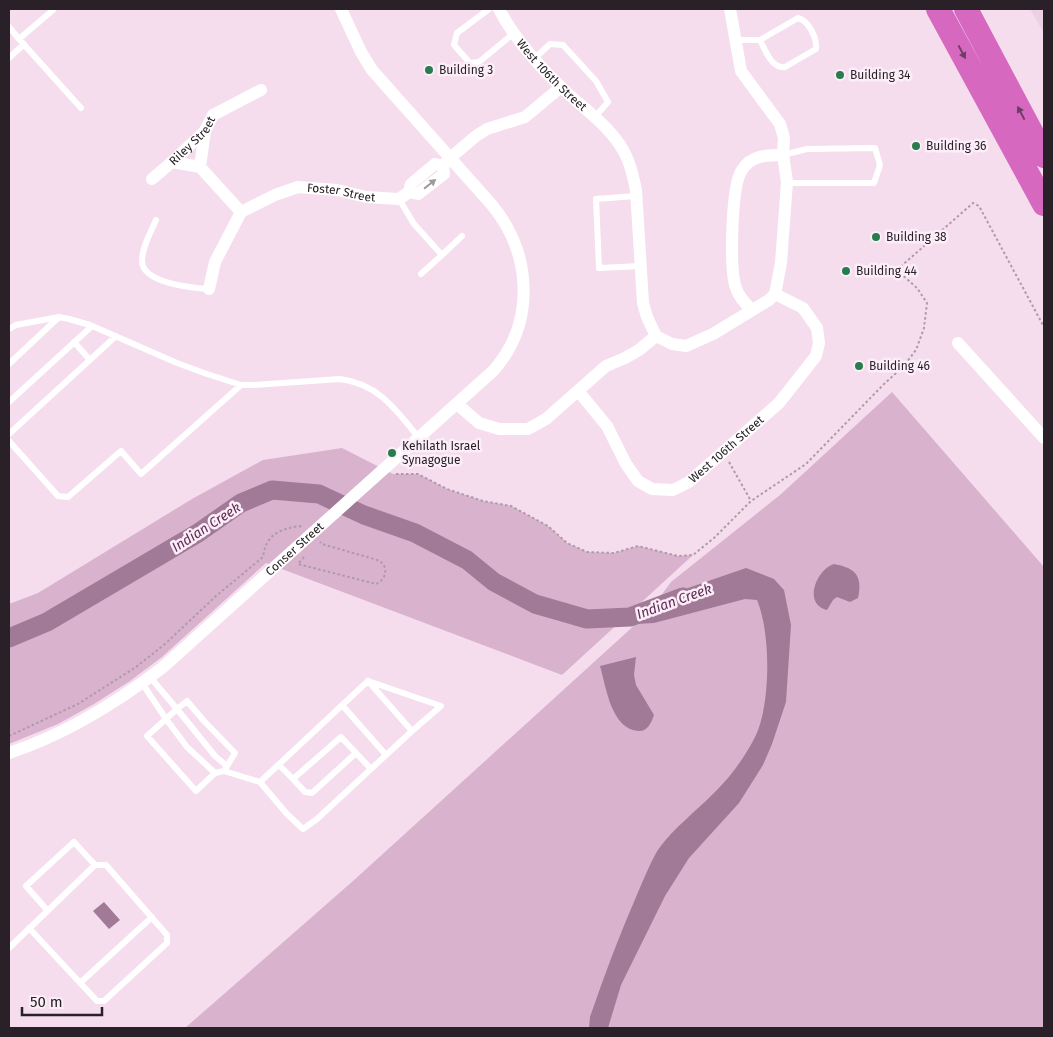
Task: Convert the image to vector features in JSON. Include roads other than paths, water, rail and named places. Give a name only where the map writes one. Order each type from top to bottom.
[{"type":"highway","points":[[938,9],[1044,204]]},
{"type":"highway","points":[[966,9],[1044,156]]},
{"type":"street","points":[[341,9],[360,52],[372,70],[447,162]]},
{"type":"street","name":"West 106th Street","points":[[499,9],[514,34],[535,58],[561,87],[595,117],[623,150],[632,173],[636,196],[643,303],[656,336]]},
{"type":"street","points":[[457,404],[479,422],[499,429],[528,429],[546,419],[606,366],[639,350],[656,336],[672,344],[686,346],[713,334],[769,300],[775,294],[781,263],[787,183],[783,155],[784,138],[780,124],[741,71],[730,9]]},
{"type":"street","points":[[404,196],[411,184],[435,164],[447,162],[476,136],[488,129],[525,117],[561,87]]},
{"type":"street","name":"Riley Street","points":[[152,179],[205,131],[213,115],[261,90]]},
{"type":"street","points":[[200,167],[205,131]]},
{"type":"street","points":[[752,310],[740,298],[735,284],[733,243],[734,209],[738,177],[742,168],[752,160],[764,155],[783,155]]},
{"type":"street","points":[[172,162],[200,167],[241,212],[215,262],[209,289]]},
{"type":"street","name":"Conser Street","points":[[9,754],[84,720],[118,700],[146,680],[300,553],[376,476],[457,404],[504,359],[517,331],[522,314],[524,291],[522,263],[509,228],[492,206],[447,162]]},
{"type":"street","name":"Foster Street","points":[[241,212],[275,195],[298,187],[337,190],[366,197],[404,196]]},
{"type":"street","name":"West 106th Street","points":[[578,392],[607,426],[626,464],[638,480],[652,489],[673,490],[689,482],[779,403],[816,356],[819,343],[818,328],[802,308],[775,294]]},
{"type":"street","points":[[958,343],[1044,438]]},
{"type":"lane","points":[[9,58],[52,9]]},
{"type":"lane","points":[[489,9],[457,32],[454,45],[470,63],[479,62],[514,34]]},
{"type":"lane","points":[[735,40],[760,40],[798,18],[805,22],[816,39],[816,49],[780,68],[774,65],[760,40]]},
{"type":"lane","points":[[9,28],[81,108]]},
{"type":"lane","points":[[535,58],[550,44],[563,44],[596,81],[608,102],[595,117]]},
{"type":"lane","points":[[783,155],[807,149],[875,148],[880,165],[874,182],[787,183]]},
{"type":"lane","points":[[404,196],[414,224],[442,255]]},
{"type":"lane","points":[[636,196],[596,199],[599,268],[640,266]]},
{"type":"lane","points":[[156,220],[144,250],[142,262],[146,272],[153,278],[191,288],[209,289]]},
{"type":"lane","points":[[421,274],[462,236]]},
{"type":"lane","points":[[9,364],[59,317]]},
{"type":"lane","points":[[9,329],[16,325],[59,317],[92,326],[177,363],[241,385],[340,379],[353,381],[368,387],[385,398],[419,438]]},
{"type":"lane","points":[[9,402],[92,326]]},
{"type":"lane","points":[[9,434],[116,336]]},
{"type":"lane","points":[[74,342],[90,360]]},
{"type":"lane","points":[[9,441],[58,496],[68,497],[121,452],[141,474],[241,385]]},
{"type":"lane","points":[[146,680],[177,710],[225,768],[260,782],[303,830],[441,706],[368,681]]},
{"type":"lane","points":[[146,680],[166,719],[188,747],[215,774]]},
{"type":"lane","points":[[260,782],[368,681]]},
{"type":"lane","points":[[368,681],[412,731]]},
{"type":"lane","points":[[187,701],[236,753],[225,768],[215,774],[196,791],[147,736],[177,710],[187,701]]},
{"type":"lane","points":[[342,705],[386,755]]},
{"type":"lane","points":[[293,779],[341,737],[371,769]]},
{"type":"lane","points":[[279,765],[305,792],[312,793],[356,753]]},
{"type":"lane","points":[[47,910],[26,886],[74,842],[95,865]]},
{"type":"lane","points":[[9,948],[29,928],[47,910],[95,865],[106,865],[167,935],[168,943],[104,1001],[97,1002],[29,928]]},
{"type":"lane","points":[[80,983],[152,917]]},
{"type":"water","points":[[834,564],[852,570],[856,574],[859,584],[858,598],[850,602],[837,597],[827,610],[819,607],[815,601],[815,587],[822,572]]},
{"type":"water","points":[[746,568],[774,579],[784,590],[791,625],[786,702],[772,744],[763,765],[739,803],[689,858],[665,896],[621,985],[608,1028],[589,1028],[590,1017],[612,956],[655,855],[667,838],[723,784],[743,758],[755,737],[764,707],[767,649],[762,614],[757,600],[745,599],[654,623],[636,624],[649,612],[688,588]]},
{"type":"water","points":[[636,657],[634,675],[636,685],[654,715],[647,728],[642,731],[630,729],[616,715],[611,706],[600,666]]},
{"type":"water","points":[[104,902],[120,920],[109,929],[93,911]]},
{"type":"waterway","name":"Indian Creek","points":[[9,638],[47,622],[198,533],[241,503],[272,490],[319,494],[364,515],[415,533],[467,560],[494,582],[535,604],[587,619],[630,617],[683,597]]},
{"type":"place","name":"Building 3","points":[[429,70]]},
{"type":"place","name":"Building 34","points":[[840,75]]},
{"type":"place","name":"Building 36","points":[[916,146]]},
{"type":"place","name":"Building 38","points":[[876,237]]},
{"type":"place","name":"Building 44","points":[[846,271]]},
{"type":"place","name":"Building 46","points":[[859,366]]},
{"type":"place","name":"Kehilath Israel Synagogue","points":[[392,453]]}]
